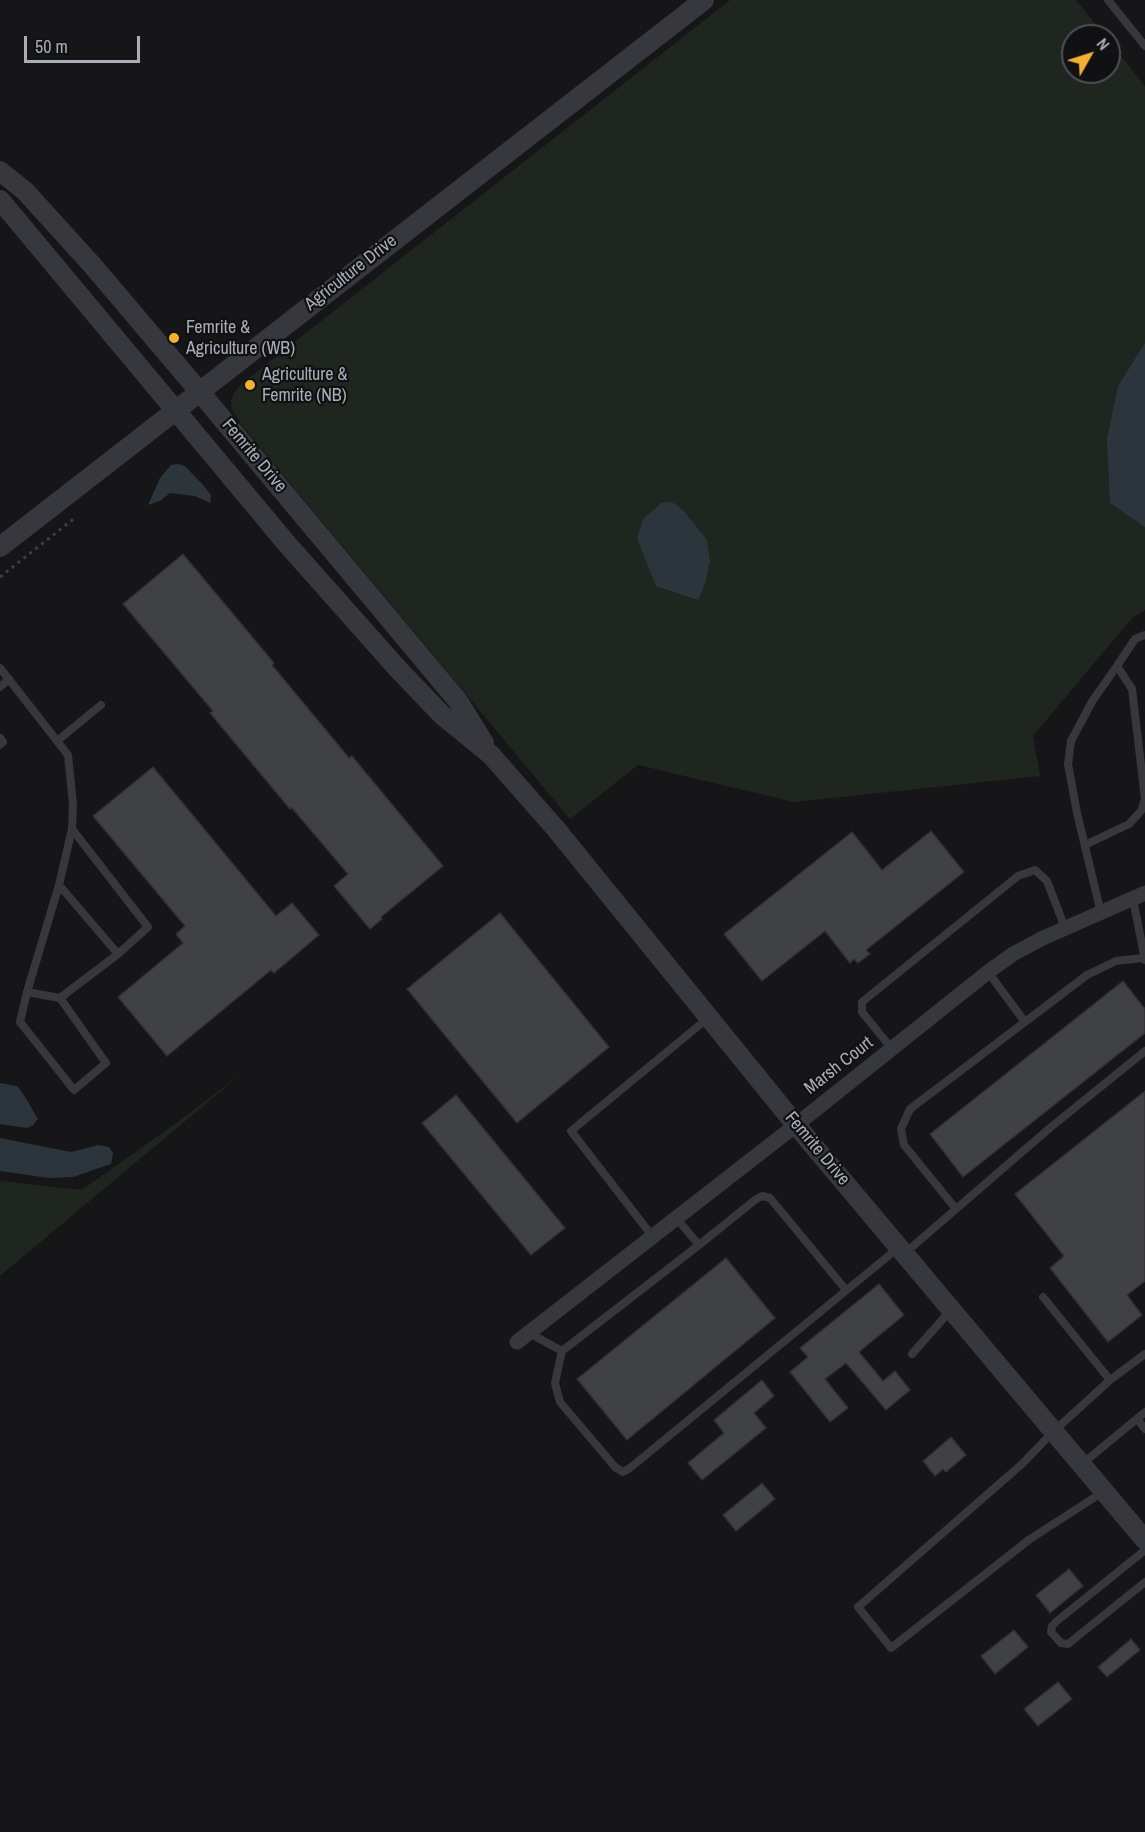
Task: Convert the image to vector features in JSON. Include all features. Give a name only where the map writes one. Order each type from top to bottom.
[{"type":"street","name":"Agriculture Drive","points":[[0,547],[704,0]]},
{"type":"street","name":"Femrite Drive","points":[[0,171],[25,191],[40,207],[199,391],[458,701],[491,756]]},
{"type":"street","name":"Femrite Drive","points":[[0,200],[287,544],[398,669],[442,715],[491,756],[556,829],[796,1125],[1081,1465],[1142,1532]]},
{"type":"street","name":"Marsh Court","points":[[523,1338],[1013,954],[1065,928],[1139,896]]},
{"type":"lane","points":[[1108,0],[1145,45]]},
{"type":"lane","points":[[1101,913],[1084,845],[1068,764],[1071,741],[1093,700],[1135,639],[1145,635]]},
{"type":"lane","points":[[1084,845],[1129,824],[1141,811],[1145,798],[1132,689],[1117,666]]},
{"type":"lane","points":[[0,668],[68,755],[73,804],[72,829],[59,885],[27,992],[20,1022],[74,1090],[106,1063],[60,998],[27,992]]},
{"type":"lane","points":[[0,687],[9,679]]},
{"type":"lane","points":[[57,741],[101,705]]},
{"type":"lane","points":[[0,738],[3,742],[0,745]]},
{"type":"lane","points":[[60,998],[118,954],[148,927],[72,829]]},
{"type":"lane","points":[[892,1049],[862,1012],[862,1002],[1018,876],[1035,870],[1047,881],[1065,928]]},
{"type":"lane","points":[[59,885],[118,954]]},
{"type":"lane","points":[[956,1209],[904,1145],[900,1129],[910,1109],[1087,975],[1116,960],[1144,959],[1139,896]]},
{"type":"lane","points":[[988,972],[1025,1022]]},
{"type":"lane","points":[[653,1237],[571,1131],[709,1017]]},
{"type":"lane","points":[[846,1290],[770,1198],[762,1196],[562,1351],[555,1383],[560,1402],[615,1467],[623,1472],[630,1468],[846,1290],[956,1209],[1051,1127],[1145,1051]]},
{"type":"lane","points":[[677,1219],[699,1245]]},
{"type":"lane","points":[[1042,1297],[1110,1380]]},
{"type":"lane","points":[[912,1354],[951,1310]]},
{"type":"lane","points":[[523,1338],[562,1351]]},
{"type":"lane","points":[[1104,1491],[1030,1539],[891,1648],[858,1607],[1022,1464],[1110,1380],[1145,1354]]},
{"type":"lane","points":[[1081,1465],[1145,1413]]},
{"type":"lane","points":[[1137,1419],[1145,1429]]},
{"type":"lane","points":[[1145,1550],[1057,1621],[1052,1626],[1051,1632],[1061,1643],[1068,1644],[1145,1582]]},
{"type":"path","points":[[0,577],[76,517]]},
{"type":"shaded area","points":[[730,0],[1076,0],[1095,24],[1061,24],[1061,84],[1121,84],[1121,56],[1145,86],[1145,610],[1132,618],[1033,736],[1040,776],[794,802],[638,765],[570,819],[244,428],[232,410],[231,401],[241,384]]},
{"type":"shaded area","points":[[1145,343],[1145,527],[1110,503],[1107,439],[1118,386]]},
{"type":"shaded area","points":[[171,465],[185,466],[203,485],[211,495],[210,503],[195,496],[170,493],[160,501],[148,505],[160,478]]},
{"type":"shaded area","points":[[672,502],[683,510],[707,540],[710,561],[705,584],[698,600],[656,586],[637,538],[643,519],[661,503]]},
{"type":"shaded area","points":[[245,1071],[0,1276],[0,1181],[82,1190]]},
{"type":"shaded area","points":[[0,1083],[17,1086],[22,1092],[38,1119],[33,1125],[27,1128],[0,1124]]},
{"type":"shaded area","points":[[0,1138],[71,1152],[98,1145],[109,1147],[113,1153],[111,1164],[73,1177],[49,1178],[0,1171]]},
{"type":"building","points":[[183,554],[349,758],[352,756],[443,866],[381,917],[382,919],[370,929],[334,886],[348,874],[210,713],[213,711],[123,604]]},
{"type":"building","points":[[153,767],[276,916],[292,903],[319,935],[274,973],[271,970],[167,1056],[118,997],[183,943],[176,934],[185,926],[93,816]]},
{"type":"building","points":[[931,831],[964,872],[866,950],[870,954],[858,963],[854,959],[850,963],[825,931],[762,981],[724,934],[852,832],[882,870]]},
{"type":"building","points":[[500,913],[609,1047],[517,1123],[407,989]]},
{"type":"building","points":[[1123,981],[1145,1009],[1145,1033],[963,1177],[930,1134]]},
{"type":"building","points":[[1145,1091],[1145,1281],[1127,1295],[1142,1315],[1108,1342],[1050,1268],[1064,1256],[1015,1194]]},
{"type":"building","points":[[456,1095],[565,1228],[531,1255],[422,1123]]},
{"type":"building","points":[[726,1258],[775,1318],[627,1440],[577,1379]]},
{"type":"building","points":[[879,1284],[904,1315],[859,1352],[883,1381],[895,1371],[910,1390],[886,1410],[846,1363],[825,1379],[848,1408],[830,1422],[790,1372],[808,1357],[800,1348]]},
{"type":"building","points":[[762,1380],[774,1396],[754,1413],[766,1428],[702,1480],[688,1463],[724,1433],[714,1420]]},
{"type":"building","points":[[951,1437],[966,1455],[946,1472],[943,1469],[935,1476],[923,1461]]},
{"type":"building","points":[[762,1483],[775,1499],[736,1531],[723,1515]]},
{"type":"building","points":[[1069,1569],[1083,1586],[1050,1613],[1036,1595]]},
{"type":"building","points":[[1014,1630],[1028,1647],[995,1674],[981,1656]]},
{"type":"building","points":[[1131,1639],[1140,1650],[1107,1677],[1098,1667]]},
{"type":"building","points":[[1058,1682],[1072,1699],[1038,1726],[1024,1709]]},
{"type":"place","name":"Femrite & Agriculture (WB)","points":[[174,338]]},
{"type":"place","name":"Agriculture & Femrite (NB)","points":[[250,385]]}]
